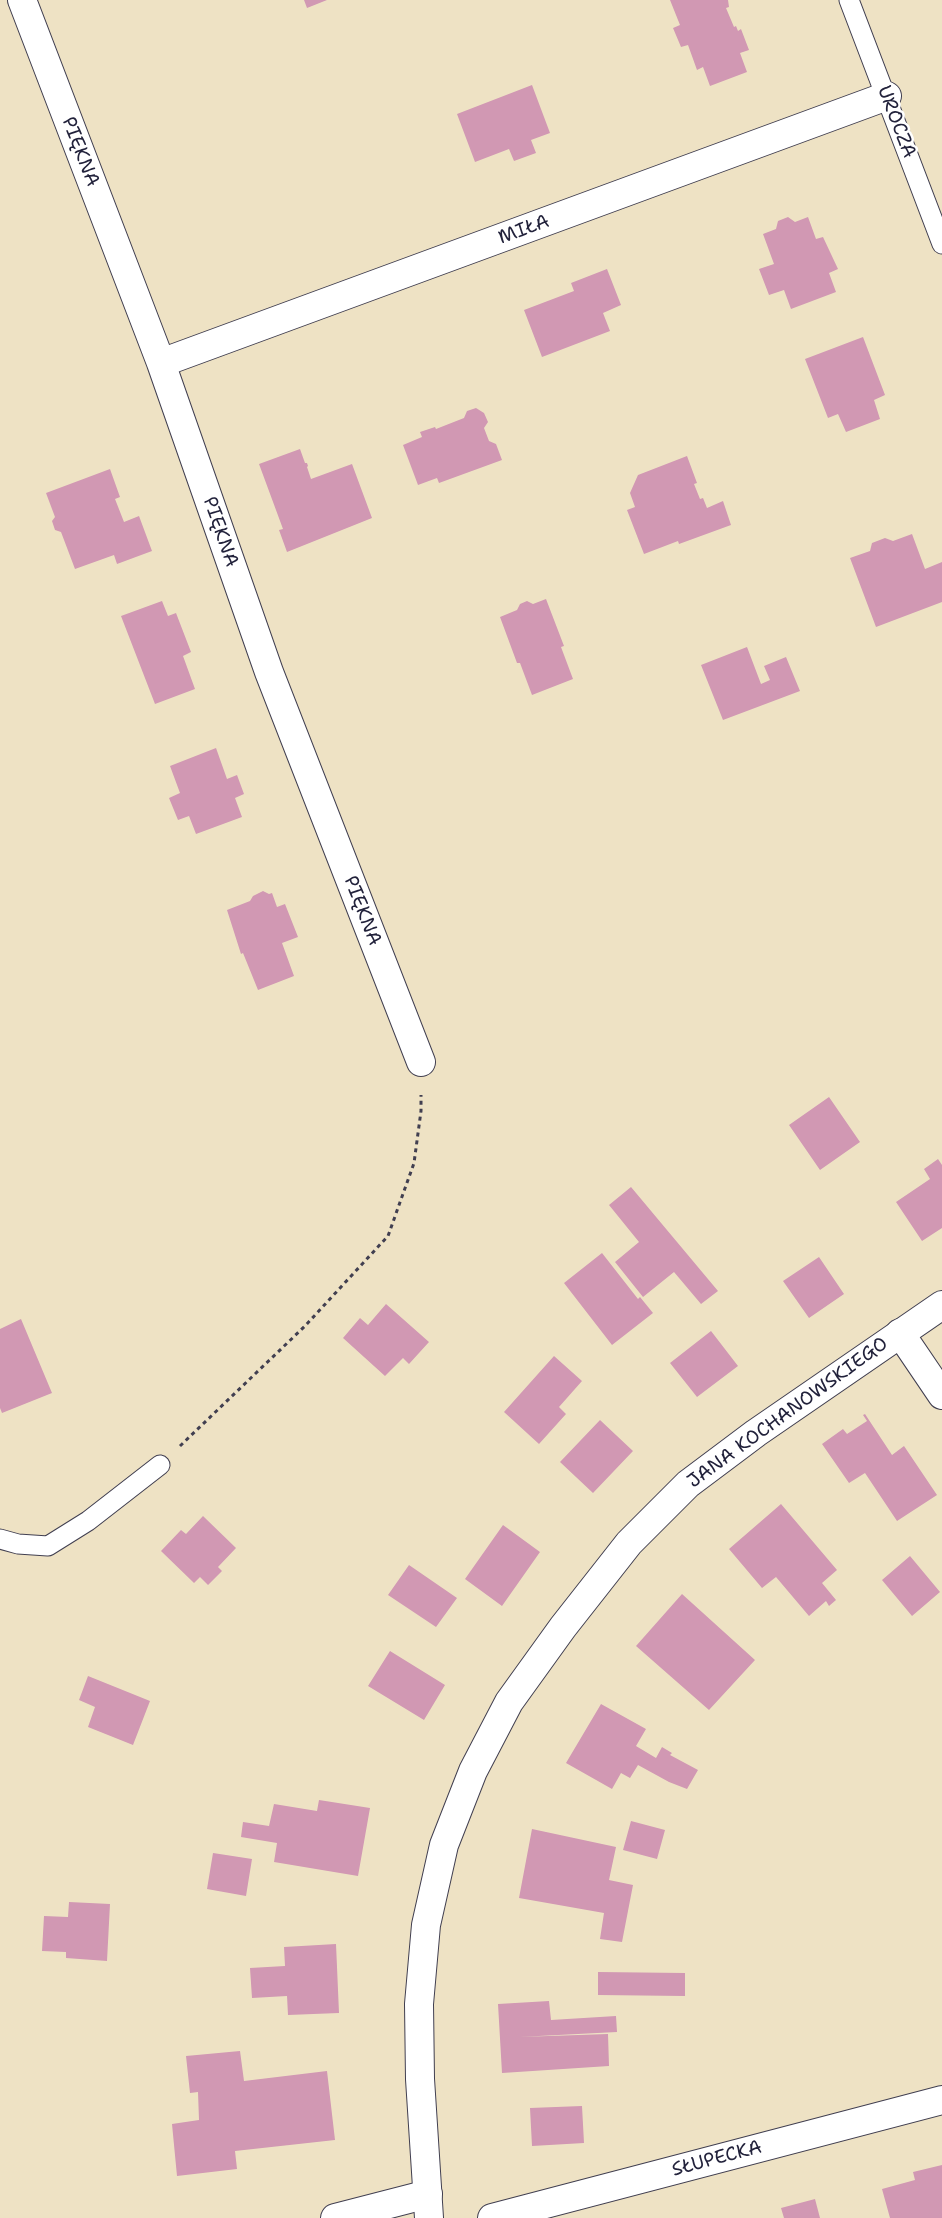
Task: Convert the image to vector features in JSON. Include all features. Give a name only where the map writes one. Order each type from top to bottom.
[{"type":"street","name":"PIĘKNA","points":[[22,0],[161,363],[269,672],[421,1062]]},
{"type":"street","name":"MIŁA","points":[[161,363],[887,96]]},
{"type":"street","name":"JANA KOCHANOWSKIEGO","points":[[428,2206],[420,2080],[420,2014],[426,1925],[448,1836],[473,1770],[509,1702],[563,1627],[629,1543],[688,1484],[756,1433],[942,1305]]},
{"type":"street","points":[[900,1333],[942,1395]]},
{"type":"street","name":"SŁUPECKA","points":[[492,2218],[942,2100]]},
{"type":"street","points":[[335,2218],[428,2206]]},
{"type":"lane","name":"UROCZA","points":[[849,0],[942,244]]},
{"type":"lane","points":[[0,1539],[18,1544],[48,1546],[88,1521],[160,1464]]},
{"type":"path","points":[[160,1464],[305,1326],[388,1236],[414,1163],[421,1111],[421,1062]]},
{"type":"building","points":[[304,0],[327,0],[307,8]]},
{"type":"building","points":[[670,0],[728,0],[729,7],[726,8],[734,27],[736,26],[738,31],[741,29],[749,50],[740,53],[747,72],[710,86],[703,67],[697,70],[688,45],[681,47],[673,28],[680,25]]},
{"type":"building","points":[[532,85],[550,133],[531,140],[536,153],[514,161],[509,149],[475,162],[457,114]]},
{"type":"building","points":[[788,217],[795,222],[808,217],[816,239],[823,237],[838,269],[829,273],[836,292],[791,309],[784,290],[769,295],[759,269],[774,264],[763,234],[776,229],[778,221]]},
{"type":"building","points":[[607,269],[621,305],[603,313],[610,331],[542,357],[524,310],[574,291],[571,283]]},
{"type":"building","points":[[863,337],[885,395],[874,400],[880,419],[846,432],[838,414],[828,418],[805,359]]},
{"type":"building","points":[[476,408],[484,413],[488,422],[484,428],[489,441],[496,444],[502,460],[439,483],[437,478],[418,485],[403,445],[422,437],[420,432],[435,427],[436,429],[464,418],[467,411]]},
{"type":"building","points":[[300,449],[305,463],[307,463],[311,479],[352,464],[372,518],[287,552],[279,530],[283,529],[259,464]]},
{"type":"building","points":[[687,456],[697,483],[694,484],[700,499],[703,498],[707,508],[723,501],[731,525],[679,544],[678,541],[644,554],[627,510],[635,507],[630,493],[638,475]]},
{"type":"building","points":[[110,469],[120,497],[115,499],[124,522],[139,516],[152,551],[117,564],[114,555],[75,569],[61,532],[55,530],[52,521],[55,517],[46,493]]},
{"type":"building","points":[[912,534],[925,569],[942,562],[942,602],[876,627],[850,558],[870,551],[872,543],[885,538],[893,541]]},
{"type":"building","points":[[546,599],[564,646],[561,647],[573,679],[532,695],[520,663],[517,663],[500,617],[517,610],[520,604],[527,601],[533,604]]},
{"type":"building","points":[[162,601],[168,616],[176,613],[191,652],[183,656],[195,689],[155,704],[121,616]]},
{"type":"building","points":[[747,647],[761,684],[770,680],[764,666],[786,657],[800,691],[723,720],[701,665]]},
{"type":"building","points":[[216,748],[227,779],[237,775],[244,794],[235,798],[242,817],[196,834],[189,816],[178,820],[169,798],[180,793],[170,766]]},
{"type":"building","points":[[263,891],[269,894],[272,893],[277,907],[285,904],[298,937],[282,943],[294,976],[258,990],[243,953],[241,954],[227,910],[250,901],[253,896]]},
{"type":"building","points":[[829,1097],[860,1142],[820,1170],[789,1125]]},
{"type":"building","points":[[938,1159],[942,1165],[942,1228],[922,1241],[896,1202],[930,1179],[924,1169]]},
{"type":"building","points":[[631,1187],[718,1291],[701,1304],[674,1272],[643,1297],[615,1262],[639,1242],[609,1205]]},
{"type":"building","points":[[602,1253],[638,1299],[640,1297],[653,1313],[612,1345],[564,1283]]},
{"type":"building","points":[[819,1257],[844,1294],[809,1318],[783,1281]]},
{"type":"building","points":[[386,1304],[429,1342],[409,1364],[403,1358],[385,1376],[343,1338],[360,1318],[368,1325]]},
{"type":"building","points":[[21,1319],[52,1393],[2,1413],[0,1408],[0,1329]]},
{"type":"building","points":[[711,1331],[738,1366],[697,1397],[670,1363]]},
{"type":"building","points":[[554,1356],[582,1381],[559,1407],[566,1414],[539,1444],[504,1412]]},
{"type":"building","points":[[865,1414],[892,1455],[904,1446],[937,1495],[897,1521],[865,1473],[849,1483],[822,1444],[843,1429],[847,1434],[867,1421],[863,1415]]},
{"type":"building","points":[[600,1420],[633,1451],[593,1493],[560,1462]]},
{"type":"building","points":[[781,1504],[837,1570],[822,1583],[836,1600],[829,1606],[826,1601],[809,1616],[776,1577],[762,1588],[729,1549]]},
{"type":"building","points":[[203,1516],[236,1548],[218,1567],[222,1571],[208,1585],[200,1577],[194,1583],[161,1551],[181,1530],[186,1534]]},
{"type":"building","points":[[503,1525],[540,1552],[502,1606],[465,1579]]},
{"type":"building","points":[[910,1556],[940,1592],[912,1616],[882,1580]]},
{"type":"building","points":[[409,1565],[457,1598],[436,1627],[388,1595]]},
{"type":"building","points":[[682,1594],[755,1660],[709,1710],[636,1646]]},
{"type":"building","points":[[390,1651],[445,1685],[424,1720],[368,1686]]},
{"type":"building","points":[[88,1676],[150,1701],[133,1745],[88,1727],[95,1707],[79,1700]]},
{"type":"building","points":[[601,1704],[646,1729],[636,1746],[656,1758],[662,1747],[672,1753],[670,1755],[698,1770],[687,1789],[669,1782],[638,1765],[630,1778],[621,1773],[612,1789],[566,1763]]},
{"type":"building","points":[[319,1800],[370,1808],[358,1876],[274,1862],[277,1843],[241,1837],[243,1822],[269,1826],[274,1804],[317,1811]]},
{"type":"building","points":[[631,1821],[665,1830],[657,1859],[623,1850]]},
{"type":"building","points":[[532,1829],[616,1847],[609,1880],[633,1885],[622,1942],[600,1939],[604,1913],[519,1898]]},
{"type":"building","points":[[213,1853],[252,1859],[246,1896],[207,1889]]},
{"type":"building","points":[[69,1902],[110,1904],[107,1961],[66,1958],[66,1952],[42,1951],[44,1916],[68,1917]]},
{"type":"building","points":[[336,1944],[339,2013],[288,2015],[287,1996],[252,1998],[250,1968],[285,1966],[284,1947]]},
{"type":"building","points":[[598,1972],[685,1973],[685,1996],[598,1995]]},
{"type":"building","points":[[549,2001],[551,2020],[616,2016],[617,2032],[519,2037],[608,2034],[609,2066],[502,2073],[498,2004]]},
{"type":"building","points":[[240,2051],[244,2081],[327,2071],[335,2140],[235,2151],[237,2169],[177,2176],[172,2124],[199,2120],[198,2092],[190,2093],[186,2056]]},
{"type":"building","points":[[582,2106],[584,2143],[532,2146],[530,2108]]},
{"type":"building","points":[[942,2165],[942,2218],[890,2218],[882,2189],[915,2180],[913,2172]]},
{"type":"building","points":[[815,2199],[820,2218],[784,2218],[781,2208]]}]
